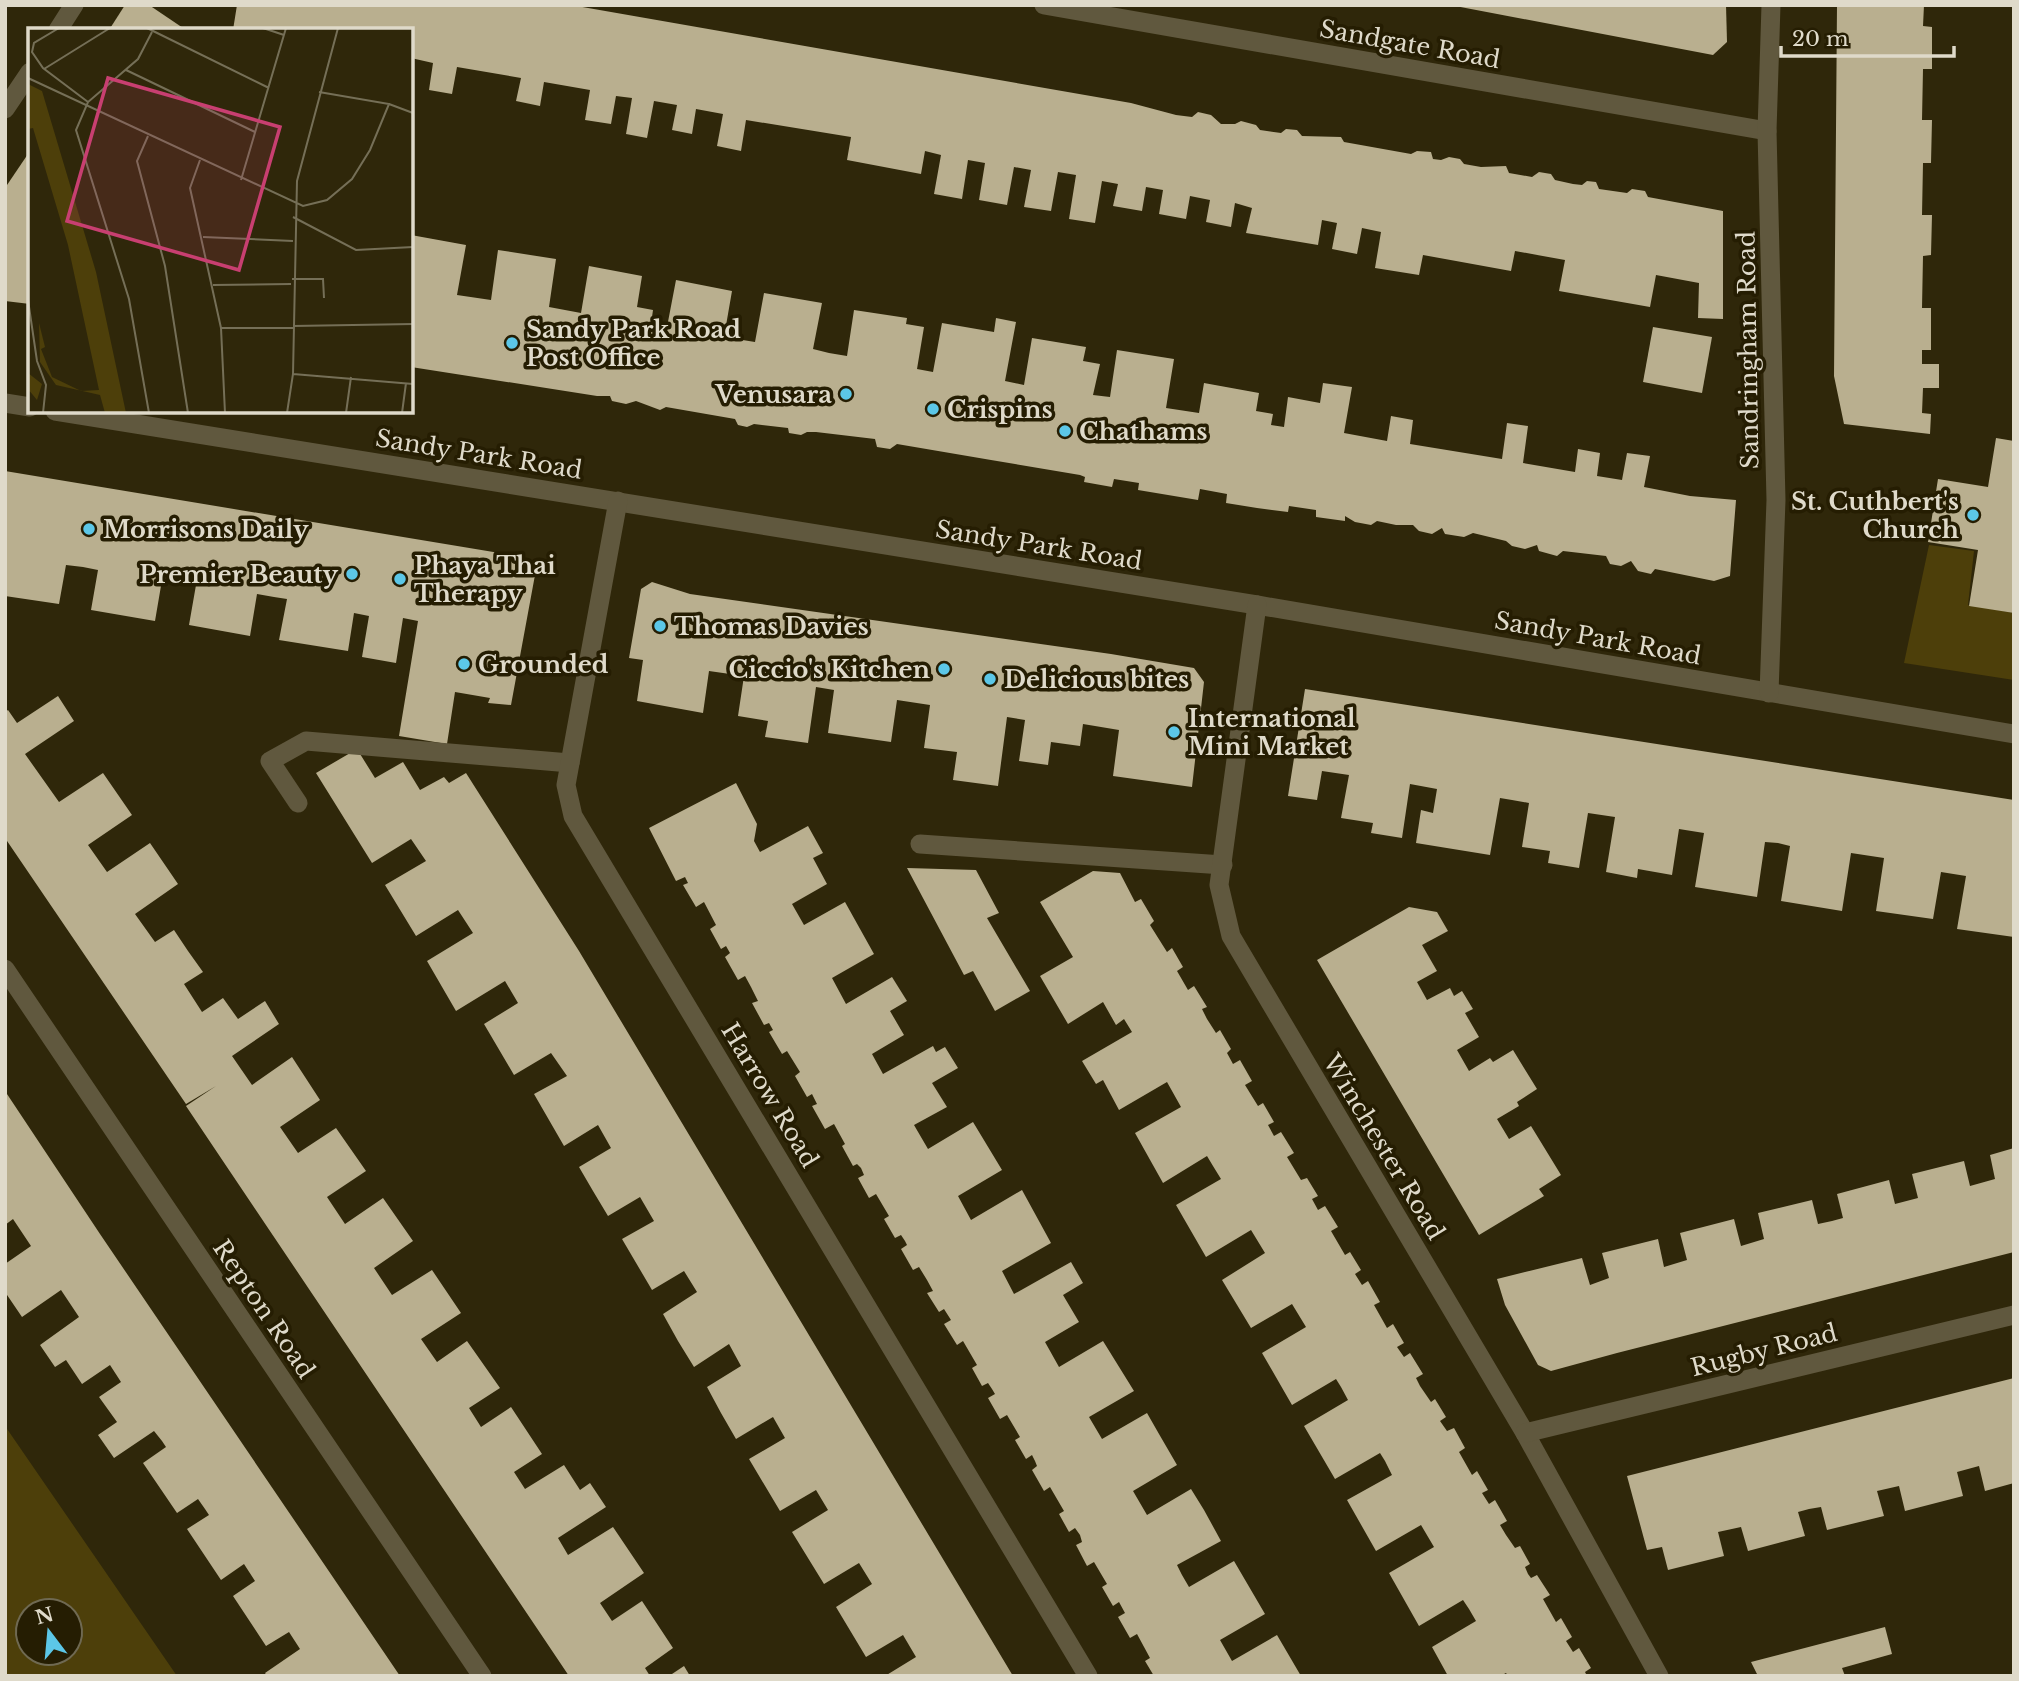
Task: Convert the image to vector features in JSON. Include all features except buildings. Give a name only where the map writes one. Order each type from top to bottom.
[{"type":"street","points":[[59,28],[75,5]]},
{"type":"street","name":"Sandgate Road","points":[[1044,5],[1767,131]]},
{"type":"street","name":"Sandringham Road","points":[[1769,693],[1776,500],[1767,131],[1771,5]]},
{"type":"street","points":[[5,109],[28,75]]},
{"type":"street","points":[[5,403],[28,407]]},
{"type":"street","name":"Sandy Park Road","points":[[68,413],[1257,605],[2014,734]]},
{"type":"street","name":"Harrow Road","points":[[618,501],[566,785],[573,816],[1088,1676]]},
{"type":"street","name":"Winchester Road","points":[[1257,605],[1220,886],[1231,936],[1525,1433],[1659,1676]]},
{"type":"street","points":[[298,803],[270,761],[306,741],[570,763]]},
{"type":"street","points":[[920,844],[1223,866]]},
{"type":"street","name":"Repton Road","points":[[5,969],[482,1676]]},
{"type":"street","name":"Rugby Road","points":[[1525,1433],[2014,1315]]},
{"type":"shaded area","points":[[1929,545],[1974,551],[1968,605],[2014,613],[2014,680],[1904,663]]},
{"type":"shaded area","points":[[5,1426],[177,1676],[5,1676]]},
{"type":"place","name":"Sandy Park Road Post Office","points":[[512,343]]},
{"type":"place","name":"Venusara","points":[[846,394]]},
{"type":"place","name":"Crispins","points":[[933,409]]},
{"type":"place","name":"Chathams","points":[[1065,431]]},
{"type":"place","name":"St. Cuthbert's Church","points":[[1973,515]]},
{"type":"place","name":"Morrisons Daily","points":[[89,529]]},
{"type":"place","name":"Premier Beauty","points":[[352,574]]},
{"type":"place","name":"Phaya Thai Therapy","points":[[400,579]]},
{"type":"place","name":"Thomas Davies","points":[[660,626]]},
{"type":"place","name":"Grounded","points":[[464,664]]},
{"type":"place","name":"Ciccio's Kitchen","points":[[944,669]]},
{"type":"place","name":"Delicious bites","points":[[990,679]]},
{"type":"place","name":"International Mini Market","points":[[1174,732]]}]
